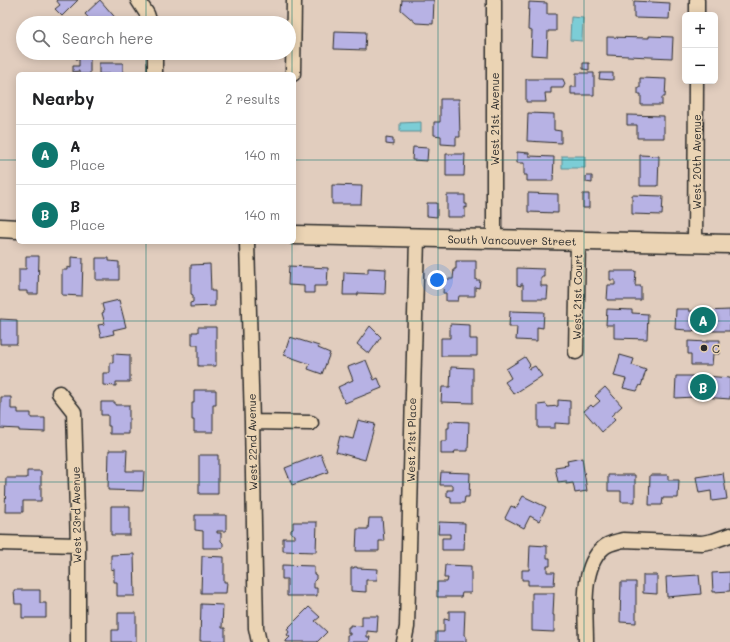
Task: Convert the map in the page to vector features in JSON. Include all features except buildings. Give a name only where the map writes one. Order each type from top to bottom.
[{"type":"street","points":[[138,0],[148,16]]},
{"type":"street","points":[[294,0],[294,16]]},
{"type":"street","name":"West 21st Avenue","points":[[494,0],[494,239]]},
{"type":"street","points":[[697,0],[697,12]]},
{"type":"street","points":[[155,60],[155,72]]},
{"type":"street","points":[[293,60],[293,72]]},
{"type":"street","name":"West 20th Avenue","points":[[695,243],[696,84]]},
{"type":"street","points":[[0,228],[16,229]]},
{"type":"street","name":"South Vancouver Street","points":[[296,235],[730,244]]},
{"type":"street","name":"West 21st Place","points":[[404,642],[407,627],[417,238]]},
{"type":"street","name":"West 21st Court","points":[[576,352],[578,241]]},
{"type":"street","name":"West 22nd Avenue","points":[[246,244],[252,422],[256,628],[259,642]]},
{"type":"street","name":"West 23rd Avenue","points":[[58,392],[74,412],[78,545],[78,642]]},
{"type":"street","points":[[252,422],[311,423]]},
{"type":"street","points":[[586,642],[586,581],[590,565],[603,548],[611,543],[623,540],[702,543],[730,535]]},
{"type":"street","points":[[0,543],[78,545]]},
{"type":"water","points":[[571,17],[583,18],[582,41],[570,40]]},
{"type":"water","points":[[421,122],[421,132],[400,132],[400,123]]},
{"type":"water","points":[[562,156],[585,156],[585,168],[562,168]]},
{"type":"place","name":"A","points":[[703,320]]},
{"type":"place","name":"C","points":[[704,348]]},
{"type":"place","name":"B","points":[[703,387]]}]
